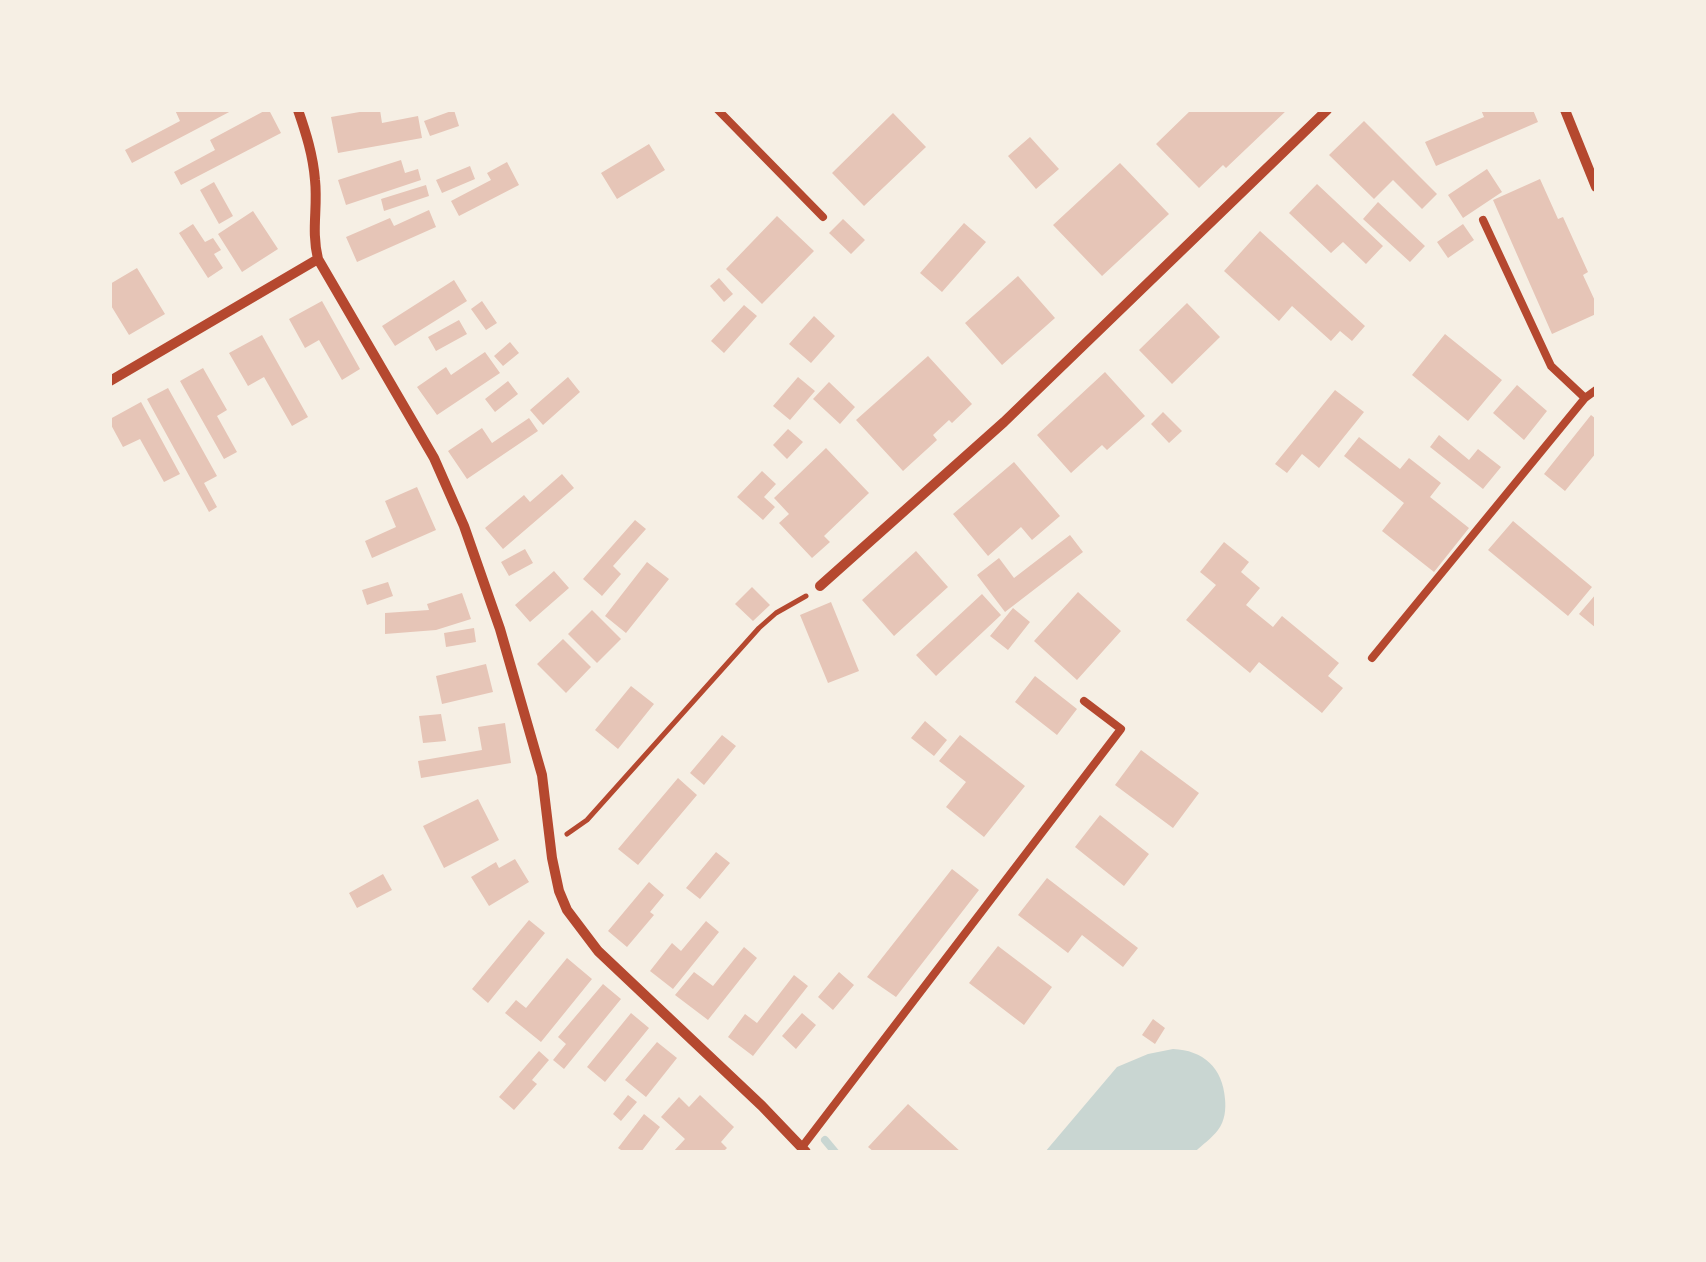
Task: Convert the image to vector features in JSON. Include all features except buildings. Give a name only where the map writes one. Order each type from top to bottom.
[{"type":"street","points":[[298,110],[312,153],[318,260],[434,458],[464,526],[500,629],[542,775],[559,891],[567,910],[598,951],[804,1150]]},
{"type":"street","points":[[820,586],[1004,422],[1327,110]]},
{"type":"street","points":[[1565,110],[1596,186]]},
{"type":"street","points":[[110,380],[318,260]]},
{"type":"lane","points":[[718,110],[823,217]]},
{"type":"lane","points":[[1482,220],[1552,366],[1584,398]]},
{"type":"lane","points":[[1372,658],[1584,398],[1596,390]]},
{"type":"lane","points":[[804,1150],[1121,729],[1084,701]]},
{"type":"path","points":[[550,842],[586,820],[767,620],[820,586]]},
{"type":"shaded area","points":[[1173,1049],[1194,1053],[1210,1063],[1223,1088],[1222,1123],[1195,1152],[1045,1152],[1117,1067]]},
{"type":"waterway","points":[[825,1140],[835,1152]]}]
